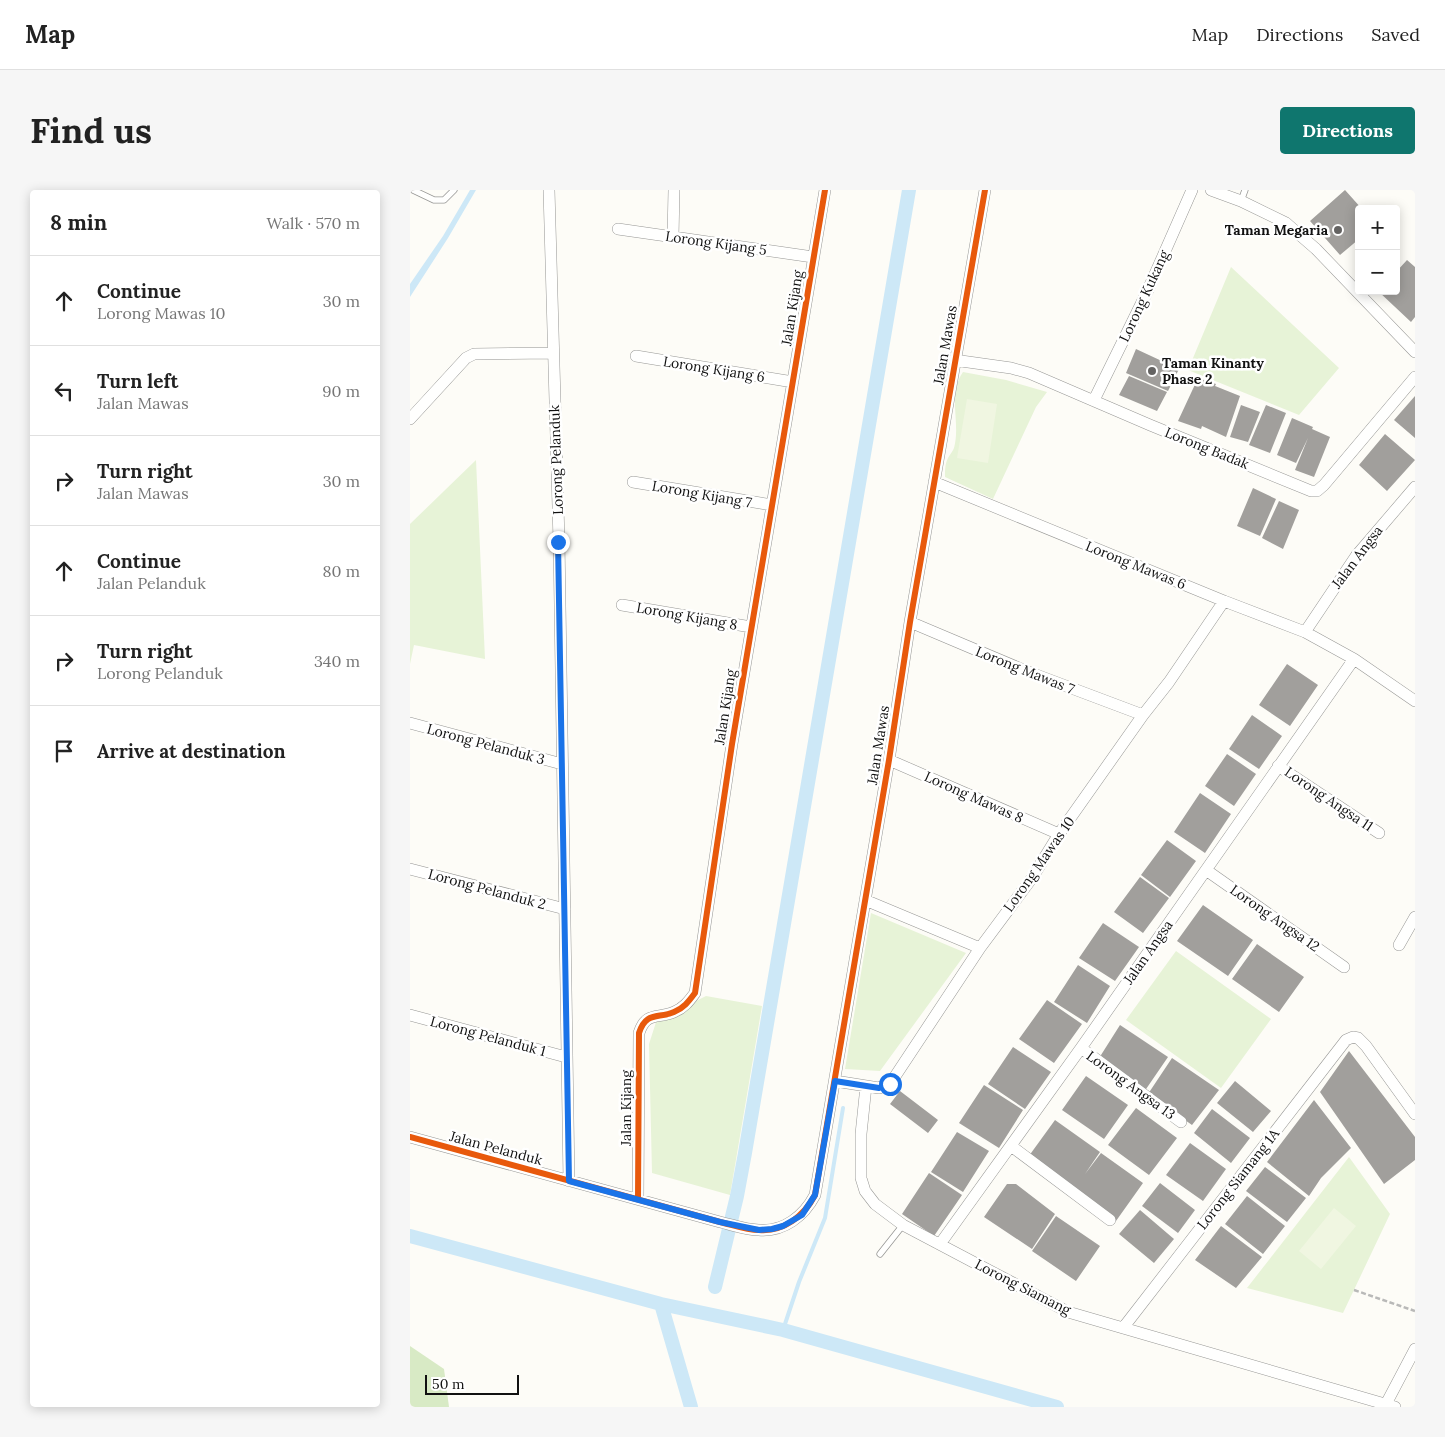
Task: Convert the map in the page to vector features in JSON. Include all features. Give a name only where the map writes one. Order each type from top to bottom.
[{"type":"street","name":"Lorong Pelanduk","points":[[549,190],[552,353],[559,551],[569,1181]]},
{"type":"street","points":[[673,237],[674,190]]},
{"type":"street","name":"Jalan Kijang","points":[[638,1199],[639,1033],[645,1021],[656,1016],[674,1013],[684,1006],[695,993],[732,744],[825,190]]},
{"type":"street","name":"Jalan Mawas","points":[[720,1222],[759,1230],[772,1229],[794,1221],[802,1215],[815,1195],[889,760],[954,360],[985,190]]},
{"type":"street","name":"Lorong Kukang","points":[[1094,400],[1148,290],[1192,190]]},
{"type":"street","points":[[1211,190],[1243,195],[1286,223],[1316,249],[1415,352]]},
{"type":"street","name":"Lorong Kijang 5","points":[[618,229],[813,257]]},
{"type":"street","points":[[410,419],[466,358],[474,354],[552,353]]},
{"type":"street","name":"Lorong Kijang 6","points":[[636,356],[792,382]]},
{"type":"street","name":"Lorong Badak","points":[[954,360],[1011,368],[1029,373],[1311,491],[1317,491],[1324,485],[1415,377]]},
{"type":"street","name":"Lorong Kijang 7","points":[[633,482],[772,505]]},
{"type":"street","name":"Lorong Mawas 6","points":[[934,482],[1224,601],[1305,632],[1354,659],[1415,701]]},
{"type":"street","name":"Jalan Angsa","points":[[1305,632],[1356,556],[1415,487]]},
{"type":"street","name":"Lorong Mawas 10","points":[[835,1081],[879,1088],[890,1084],[980,948],[1032,878],[1059,834],[1143,715],[1169,682],[1224,601]]},
{"type":"street","name":"Lorong Kijang 8","points":[[622,605],[751,627]]},
{"type":"street","name":"Lorong Mawas 7","points":[[910,622],[1026,672],[1143,715]]},
{"type":"street","name":"Jalan Angsa","points":[[940,1244],[1081,1048],[1354,659]]},
{"type":"street","name":"Lorong Pelanduk 3","points":[[410,723],[562,764]]},
{"type":"street","name":"Lorong Mawas 8","points":[[889,760],[1059,834]]},
{"type":"street","name":"Lorong Angsa 11","points":[[1278,766],[1379,833]]},
{"type":"street","name":"Lorong Pelanduk 2","points":[[410,869],[565,909]]},
{"type":"street","name":"Lorong Angsa 12","points":[[1206,870],[1344,967]]},
{"type":"street","points":[[865,900],[980,948]]},
{"type":"street","points":[[1398,945],[1415,917]]},
{"type":"street","name":"Lorong Pelanduk 1","points":[[410,1015],[566,1057]]},
{"type":"street","name":"Lorong Siamang 1A","points":[[1123,1328],[1346,1040],[1353,1037],[1358,1038],[1366,1046],[1415,1114]]},
{"type":"street","name":"Lorong Angsa 13","points":[[1081,1048],[1181,1122]]},
{"type":"street","name":"Lorong Siamang","points":[[866,1086],[861,1134],[861,1178],[865,1191],[875,1204],[903,1225],[1068,1312],[1391,1406],[1415,1349]]},
{"type":"street","name":"Jalan Pelanduk","points":[[410,1137],[720,1222]]},
{"type":"street","points":[[1011,1146],[1110,1220]]},
{"type":"lane","points":[[413,190],[434,200],[444,200],[454,190]]},
{"type":"lane","points":[[880,1254],[903,1225]]},
{"type":"path","points":[[1354,1290],[1415,1311]]},
{"type":"green space","points":[[1231,267],[1339,368],[1299,415],[1188,370]]},
{"type":"green space","points":[[963,372],[1006,380],[1047,392],[1036,407],[993,499],[945,477],[946,463],[954,448],[956,438],[955,399],[958,381]]},
{"type":"green space","points":[[967,399],[997,404],[988,463],[957,458]]},
{"type":"green space","points":[[476,460],[485,659],[414,645],[410,664],[410,524]]},
{"type":"green space","points":[[871,913],[966,953],[880,1071],[845,1069]]},
{"type":"green space","points":[[1176,951],[1271,1019],[1221,1088],[1126,1020]]},
{"type":"green space","points":[[706,996],[762,1006],[730,1195],[652,1173],[649,1044],[658,1016],[684,1007]]},
{"type":"green space","points":[[1349,1157],[1390,1214],[1343,1313],[1247,1288]]},
{"type":"green space","points":[[1334,1208],[1356,1226],[1321,1269],[1299,1251]]},
{"type":"green space","points":[[410,1346],[444,1369],[449,1407],[410,1407]]},
{"type":"water","points":[[470,190],[476,190],[410,297],[410,284],[443,236]]},
{"type":"building","name":"Taman Megaria","points":[[1345,190],[1358,205],[1355,205],[1355,242],[1340,255],[1310,221]]},
{"type":"building","points":[[1407,260],[1415,267],[1415,317],[1411,322],[1382,295],[1400,295],[1400,268]]},
{"type":"building","name":"Taman Kinanty Phase 2","points":[[1136,349],[1179,369],[1168,391],[1126,373]]},
{"type":"building","name":"Taman Kinanty Phase 2","points":[[1129,376],[1167,392],[1157,411],[1119,395]]},
{"type":"building","points":[[1198,378],[1216,384],[1215,386],[1240,396],[1226,437],[1202,426],[1201,429],[1178,421]]},
{"type":"building","points":[[1415,396],[1415,438],[1394,420]]},
{"type":"building","name":"Taman Kinanty Phase 2","points":[[1241,405],[1260,412],[1248,442],[1230,437]]},
{"type":"building","name":"Taman Kinanty Phase 2","points":[[1266,405],[1286,413],[1270,453],[1249,445]]},
{"type":"building","points":[[1292,418],[1330,437],[1314,477],[1295,470],[1308,438],[1296,463],[1277,455]]},
{"type":"building","points":[[1385,434],[1415,460],[1387,491],[1359,465]]},
{"type":"building","points":[[1253,488],[1276,499],[1260,536],[1237,526]]},
{"type":"building","points":[[1279,501],[1299,510],[1283,549],[1262,538]]},
{"type":"building","points":[[1287,664],[1318,685],[1290,726],[1259,705]]},
{"type":"building","points":[[1252,715],[1282,736],[1259,769],[1229,749]]},
{"type":"building","points":[[1227,754],[1256,774],[1234,806],[1205,786]]},
{"type":"building","points":[[1200,793],[1231,814],[1205,853],[1174,832]]},
{"type":"building","points":[[1167,840],[1196,861],[1170,897],[1141,875]]},
{"type":"building","points":[[1140,877],[1169,898],[1143,933],[1114,912]]},
{"type":"building","points":[[1203,905],[1253,940],[1228,976],[1177,941]]},
{"type":"building","points":[[1103,923],[1139,947],[1115,981],[1079,958]]},
{"type":"building","points":[[1257,944],[1304,977],[1279,1012],[1232,979]]},
{"type":"building","points":[[1078,965],[1110,986],[1087,1023],[1054,1002]]},
{"type":"building","points":[[1047,1000],[1082,1024],[1054,1063],[1019,1039]]},
{"type":"building","points":[[1120,1025],[1168,1057],[1144,1092],[1103,1063],[1101,1055]]},
{"type":"building","points":[[1013,1047],[1051,1072],[1025,1109],[988,1084]]},
{"type":"building","points":[[1349,1051],[1415,1137],[1415,1160],[1384,1184],[1320,1092]]},
{"type":"building","points":[[1172,1058],[1219,1090],[1192,1125],[1148,1094]]},
{"type":"building","points":[[1086,1076],[1128,1105],[1104,1139],[1062,1110]]},
{"type":"building","points":[[1235,1081],[1271,1111],[1253,1132],[1217,1103]]},
{"type":"building","points":[[984,1085],[1023,1110],[999,1148],[959,1123]]},
{"type":"building","points":[[900,1091],[938,1120],[928,1133],[890,1104]]},
{"type":"building","points":[[1314,1100],[1351,1148],[1321,1178],[1309,1196],[1267,1162]]},
{"type":"building","points":[[1136,1108],[1177,1138],[1149,1175],[1108,1145]]},
{"type":"building","points":[[1212,1109],[1250,1138],[1231,1163],[1194,1133]]},
{"type":"building","points":[[1055,1120],[1100,1152],[1085,1174],[1101,1153],[1143,1183],[1116,1221],[1026,1160]]},
{"type":"building","points":[[957,1132],[989,1151],[963,1192],[931,1172]]},
{"type":"building","points":[[1190,1143],[1226,1169],[1203,1201],[1166,1175]]},
{"type":"building","points":[[1265,1167],[1306,1198],[1287,1222],[1246,1191]]},
{"type":"building","points":[[929,1173],[962,1195],[934,1236],[902,1214]]},
{"type":"building","points":[[1160,1183],[1195,1210],[1178,1233],[1142,1206]]},
{"type":"building","points":[[1007,1184],[1016,1184],[1055,1214],[1032,1249],[984,1217]]},
{"type":"building","points":[[1247,1196],[1285,1226],[1263,1254],[1225,1224]]},
{"type":"building","points":[[1140,1210],[1174,1239],[1154,1263],[1119,1234]]},
{"type":"building","points":[[1056,1216],[1100,1246],[1076,1281],[1032,1251]]},
{"type":"building","points":[[1221,1226],[1262,1257],[1236,1288],[1195,1260]]},
{"type":"waterway","points":[[715,1287],[737,1196],[745,1153],[909,190]]},
{"type":"waterway","points":[[783,1330],[799,1282],[825,1218],[843,1108]]},
{"type":"waterway","points":[[410,1236],[661,1304],[783,1330],[1057,1407]]},
{"type":"waterway","points":[[661,1304],[691,1407]]},
{"type":"cycle path","points":[[638,1199],[639,1033],[645,1021],[678,1010],[695,993],[732,744],[825,190]]},
{"type":"cycle path","points":[[410,1137],[749,1229],[768,1230],[785,1225],[799,1216],[815,1195],[889,760],[910,622],[985,190]]},
{"type":"place","name":"Taman Megaria","points":[[1338,230]]},
{"type":"place","name":"Taman Kinanty Phase 2","points":[[1152,371]]},
{"type":"route","points":[[558,542],[569,1181],[720,1222],[759,1230],[783,1226],[802,1215],[815,1195],[835,1081],[879,1088],[890,1084]]}]
